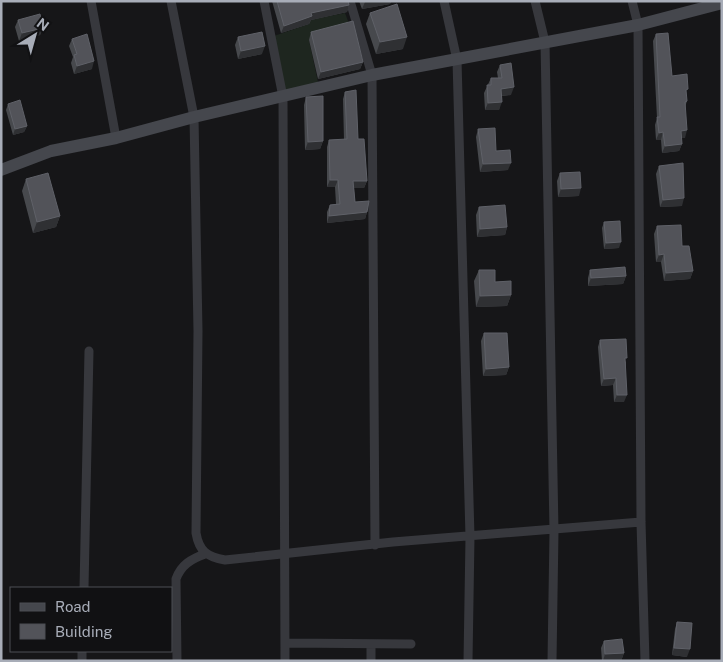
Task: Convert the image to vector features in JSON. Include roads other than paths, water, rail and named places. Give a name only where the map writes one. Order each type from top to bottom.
[{"type":"street","points":[[91,1],[116,138]]},
{"type":"street","points":[[172,1],[194,116],[198,331],[196,533],[200,549],[205,554],[225,560],[641,522]]},
{"type":"street","points":[[264,1],[283,97],[285,661]]},
{"type":"street","points":[[350,1],[372,75],[375,545]]},
{"type":"street","points":[[444,1],[456,60],[470,537],[468,661]]},
{"type":"street","points":[[535,1],[545,42],[554,531],[552,661]]},
{"type":"street","points":[[632,1],[638,25],[641,522],[644,661]]},
{"type":"street","points":[[1,170],[51,151],[116,138],[194,116],[372,75],[638,25],[717,3]]},
{"type":"street","points":[[84,587],[89,351]]},
{"type":"street","points":[[177,661],[176,579],[181,568],[195,558],[205,554]]},
{"type":"street","points":[[285,643],[411,644]]},
{"type":"street","points":[[371,644],[371,661]]}]
